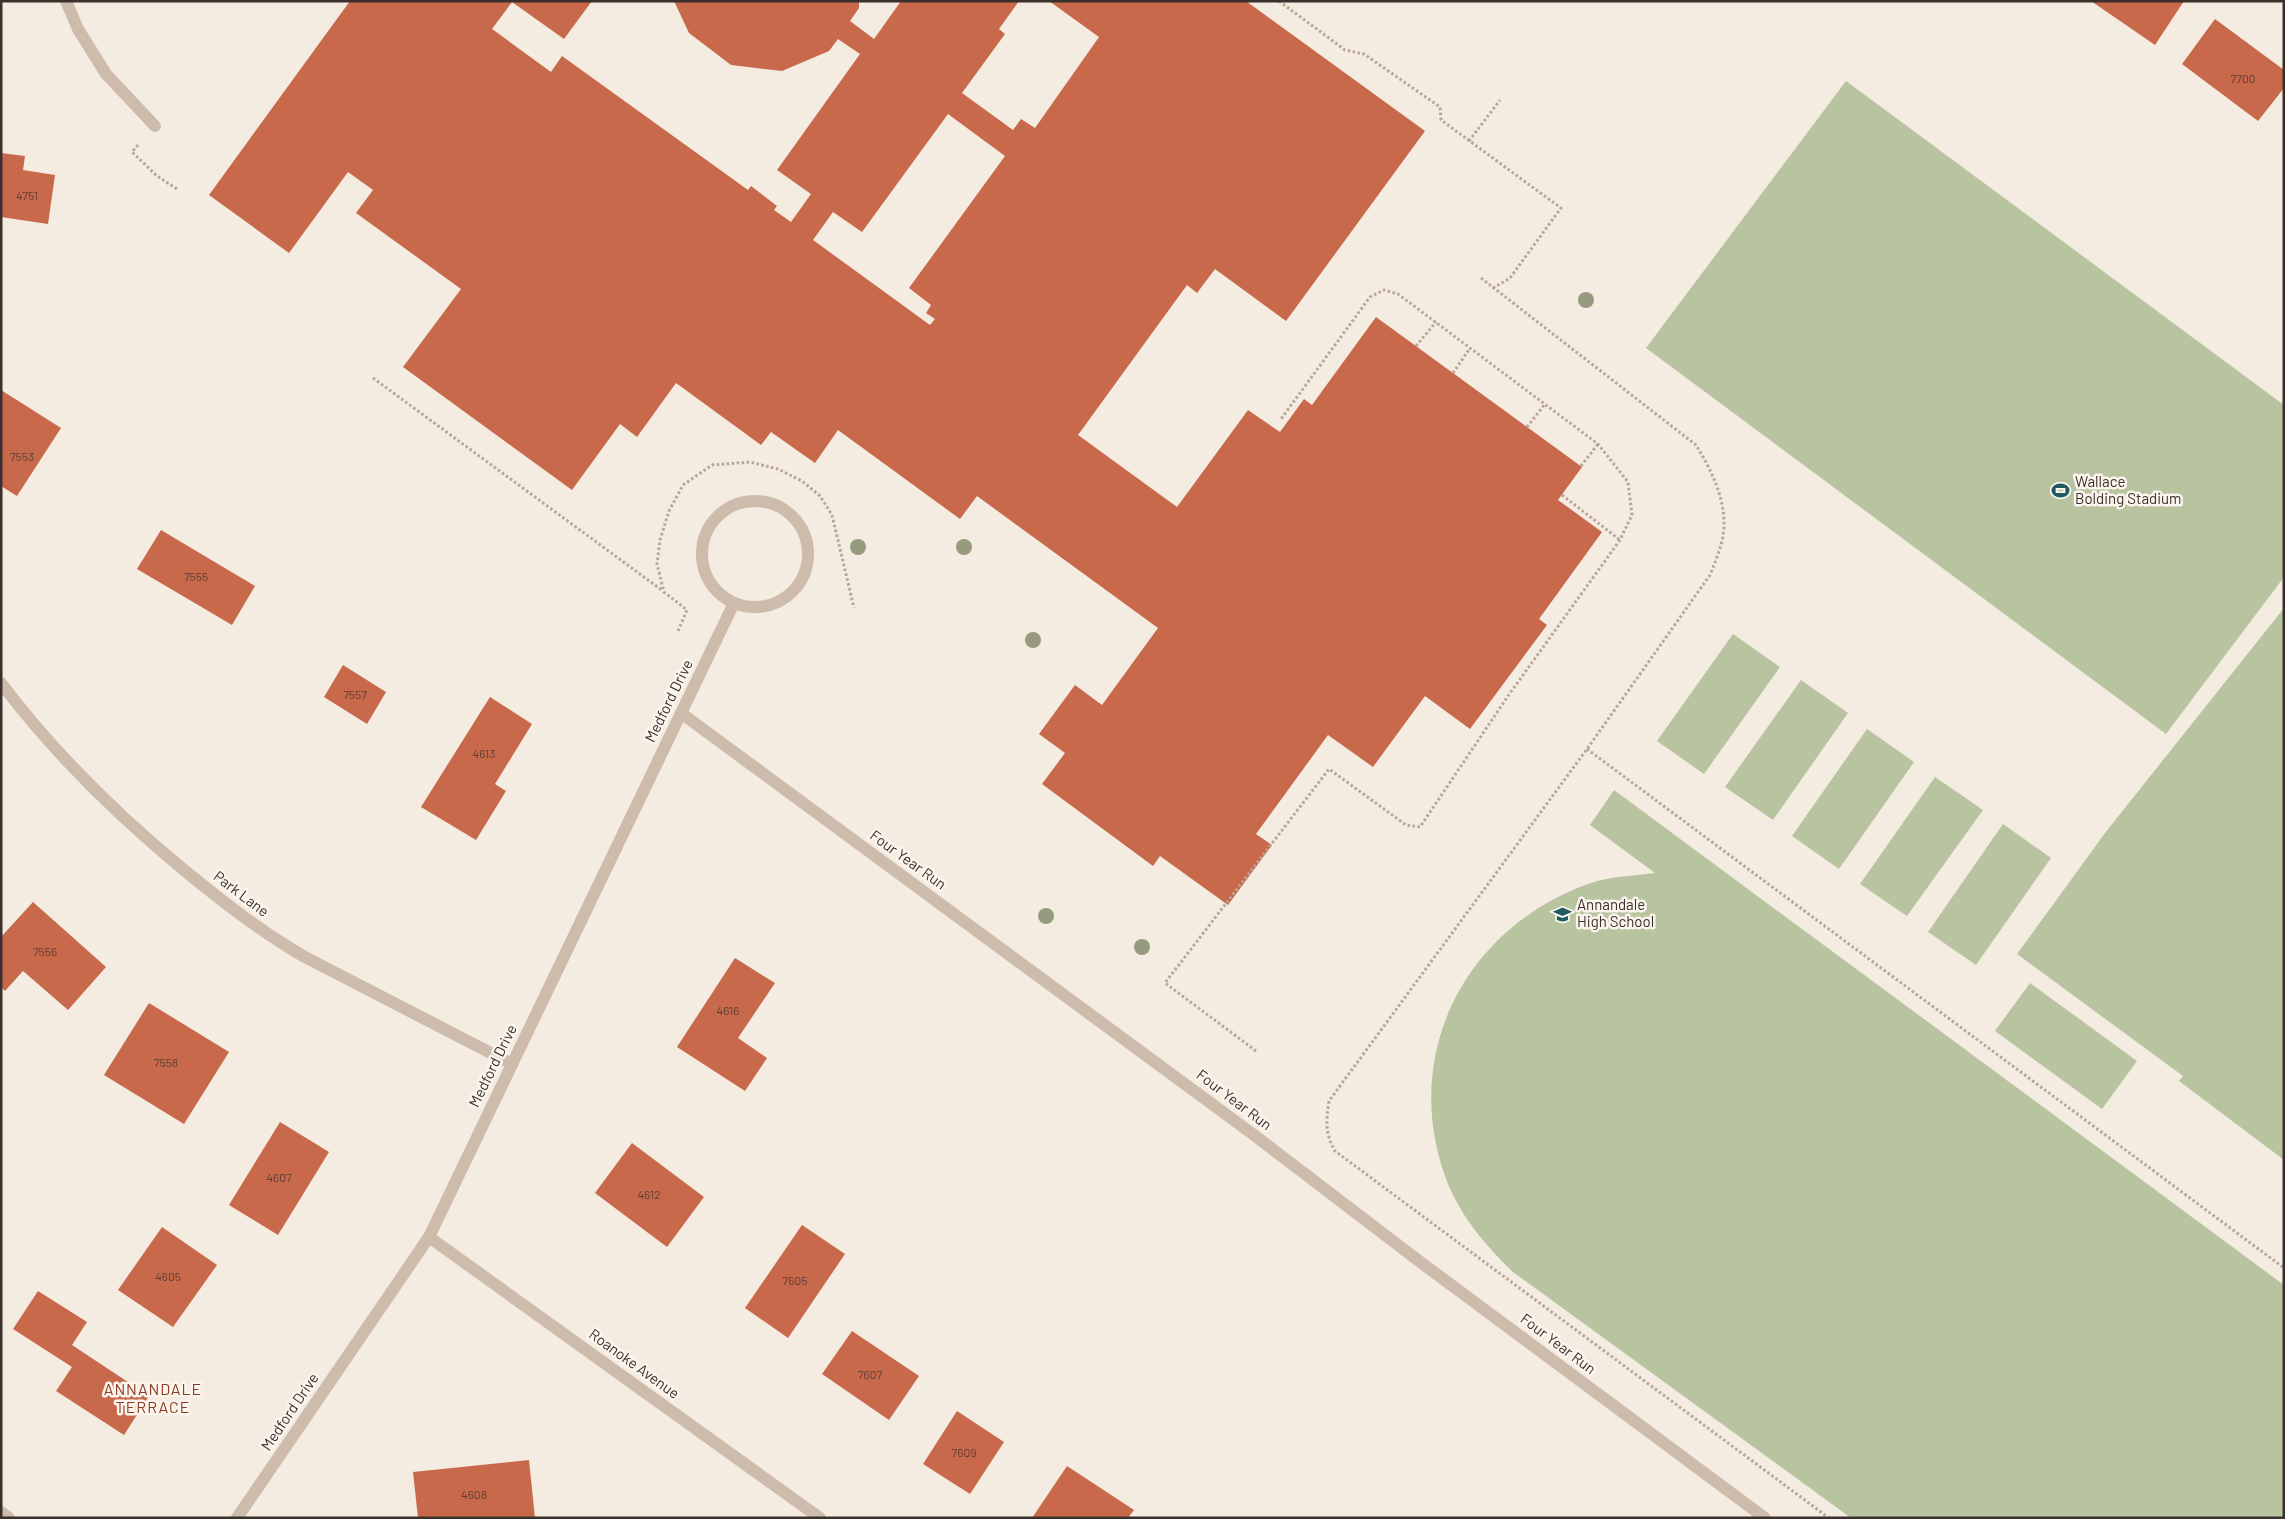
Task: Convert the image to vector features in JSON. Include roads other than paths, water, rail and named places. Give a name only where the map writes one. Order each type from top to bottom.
[{"type":"street","points":[[66,1],[78,29],[106,74],[155,126]]},
{"type":"street","points":[[751,501],[772,503],[791,515],[804,532],[808,554],[804,576],[790,593],[772,604],[750,607],[734,603],[714,589],[704,572],[701,552],[705,533],[716,517],[732,506],[751,501]]},
{"type":"street","name":"Medford Drive","points":[[237,1518],[429,1237],[734,603]]},
{"type":"street","name":"Park Lane","points":[[1,683],[26,716],[98,795],[149,841],[231,909],[275,940],[303,956],[512,1064]]},
{"type":"street","name":"Four Year Run","points":[[681,713],[1254,1135],[1419,1261],[1765,1518]]},
{"type":"street","name":"Roanoke Avenue","points":[[429,1237],[820,1518]]},
{"type":"street","points":[[1,1512],[9,1518]]},
{"type":"place","name":"Wallace Bolding Stadium","points":[[2061,491]]},
{"type":"place","name":"Annandale High School","points":[[1563,914]]},
{"type":"district","name":"ANNANDALE TERRACE","points":[[153,1398]]}]
